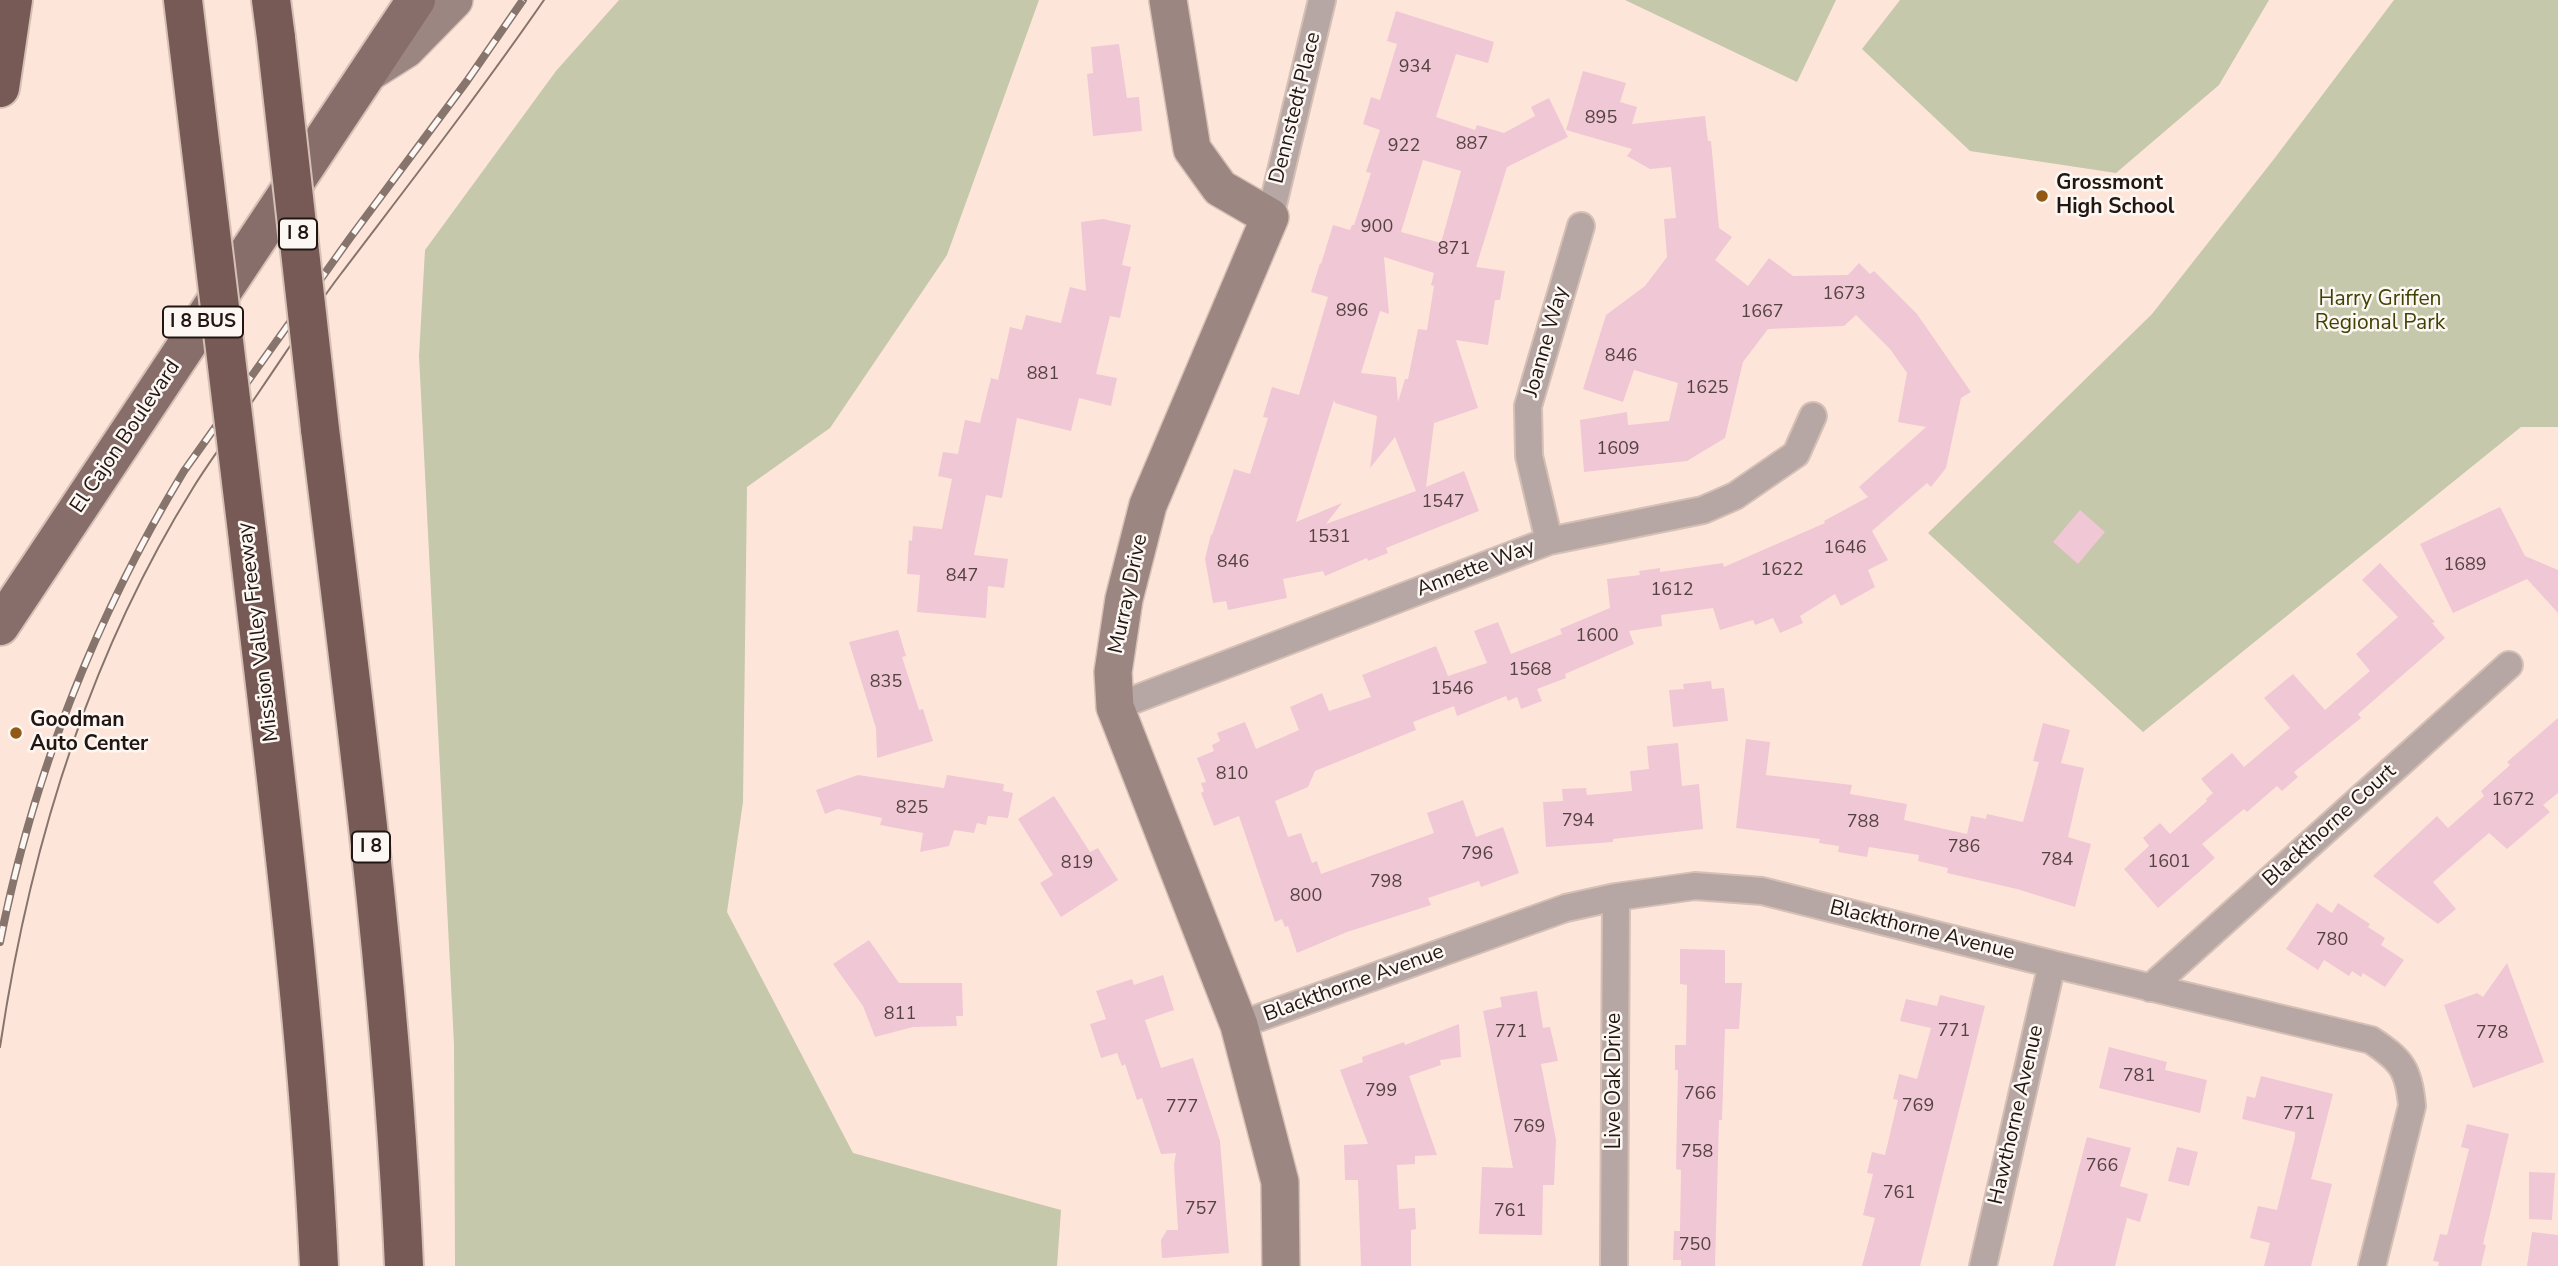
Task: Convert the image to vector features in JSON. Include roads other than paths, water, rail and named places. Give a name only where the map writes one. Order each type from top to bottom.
[{"type":"highway","points":[[0,88],[13,0]]},
{"type":"highway","name":"Mission Valley Freeway","points":[[183,0],[296,952],[314,1162],[319,1266]]},
{"type":"highway","name":"I 8","points":[[271,0],[381,931],[396,1115],[404,1266]]},
{"type":"main road","name":"El Cajon Boulevard","points":[[0,626],[416,0]]},
{"type":"street","name":"El Cajon Boulevard","points":[[368,73],[406,49],[454,0]]},
{"type":"street","points":[[1168,0],[1192,149],[1220,188],[1270,217]]},
{"type":"street","name":"Dennstedt Place","points":[[1270,217],[1322,0]]},
{"type":"street","name":"Murray Drive","points":[[1270,217],[1148,505],[1124,599],[1113,672],[1115,707],[1239,1025],[1280,1182],[1281,1266]]},
{"type":"street","name":"Joanne Way","points":[[1549,541],[1529,456],[1528,406],[1581,226]]},
{"type":"street","name":"Annette Way","points":[[1115,707],[1549,541],[1703,510],[1735,496],[1796,454],[1813,416]]},
{"type":"street","name":"Blackthorne Court","points":[[2150,988],[2509,664]]},
{"type":"street","name":"Blackthorne Avenue","points":[[1239,1025],[1566,908],[1616,897],[1695,886],[1762,891],[2371,1040],[2394,1055],[2410,1081],[2412,1106],[2372,1266]]},
{"type":"street","name":"Live Oak Drive","points":[[1614,1266],[1616,897]]},
{"type":"street","name":"Hawthorne Avenue","points":[[1983,1266],[2052,964]]},
{"type":"tram line","points":[[0,1047],[28,901],[68,757],[93,687],[156,553],[201,475],[320,303],[544,0]]},
{"type":"railway","points":[[0,942],[30,818],[71,698],[123,582],[152,526],[184,471],[523,0]]},
{"type":"place","name":"Grossmont High School","points":[[2042,196]]},
{"type":"place","name":"Goodman Auto Center","points":[[16,733]]},
{"type":"park label","name":"Harry Griffen Regional Park","points":[[2380,312]]}]
